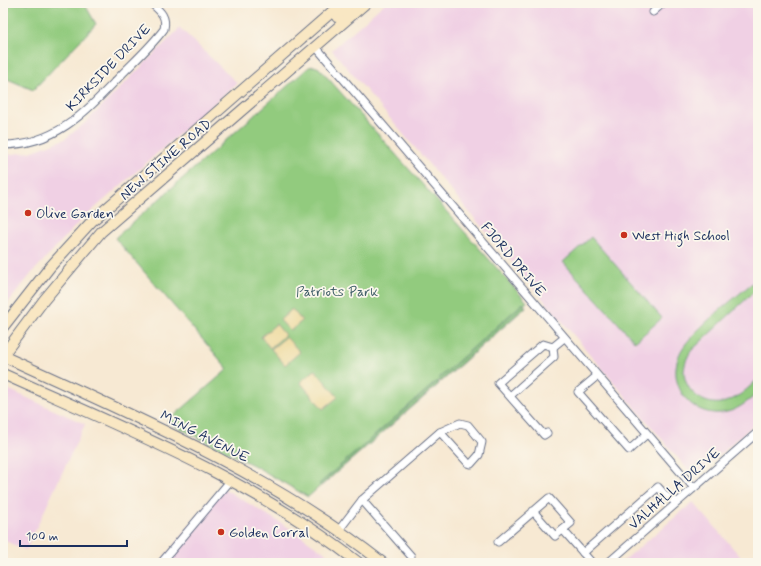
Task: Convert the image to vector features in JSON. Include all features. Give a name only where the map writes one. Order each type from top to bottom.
[{"type":"main road","name":"NEW STINE ROAD","points":[[3,327],[50,268],[92,221],[342,3]]},
{"type":"main road","points":[[316,47],[314,40],[315,36],[352,3]]},
{"type":"main road","name":"NEW STINE ROAD","points":[[3,356],[44,300],[101,232],[366,3]]},
{"type":"main road","points":[[276,82],[280,70],[292,60],[296,53],[298,42]]},
{"type":"main road","name":"MING AVENUE","points":[[3,356],[216,456],[304,506],[383,563]]},
{"type":"main road","name":"MING AVENUE","points":[[3,374],[137,434],[231,480],[293,516],[359,563]]},
{"type":"main road","points":[[231,480],[243,478],[304,506]]},
{"type":"street","name":"KIRKSIDE DRIVE","points":[[3,145],[35,141],[49,136],[74,122],[85,112],[164,29],[166,21],[163,14],[152,3]]},
{"type":"street","points":[[653,12],[663,3]]},
{"type":"street","name":"FJORD DRIVE","points":[[316,47],[694,488]]},
{"type":"street","points":[[553,347],[564,338]]},
{"type":"street","points":[[547,434],[544,435],[498,383],[543,344],[553,347]]},
{"type":"street","points":[[510,396],[554,357],[553,347]]},
{"type":"street","points":[[597,376],[578,392],[629,450],[648,434]]},
{"type":"street","points":[[339,530],[362,500],[440,432],[460,423],[468,425],[482,442],[479,455],[474,463],[468,463],[440,432]]},
{"type":"street","name":"VALHALLA DRIVE","points":[[608,563],[758,432]]},
{"type":"street","points":[[161,563],[231,480]]},
{"type":"street","points":[[583,553],[658,487],[667,497],[677,502]]},
{"type":"street","points":[[498,542],[533,511],[549,498],[571,523],[555,536],[533,511]]},
{"type":"street","points":[[362,500],[411,556]]},
{"type":"street","points":[[563,530],[592,563]]},
{"type":"shaded area","name":"West High School","points":[[385,3],[758,3],[758,421],[694,477],[332,50]]},
{"type":"shaded area","points":[[180,28],[237,83],[77,224],[32,273],[3,309],[3,155],[30,152],[65,139],[86,122]]},
{"type":"shaded area","points":[[3,387],[85,424],[26,550],[3,540]]},
{"type":"shaded area","points":[[221,487],[291,529],[340,563],[160,563]]},
{"type":"shaded area","points":[[693,502],[746,563],[621,563]]},
{"type":"green space","points":[[3,3],[84,3],[96,24],[33,90],[3,77]]},
{"type":"green space","name":"Patriots Park","points":[[314,66],[319,68],[527,302],[308,497],[255,466],[167,422],[228,369],[115,238],[309,67]]},
{"type":"green space","points":[[591,237],[662,318],[635,342],[563,262]]},
{"type":"green space","points":[[758,278],[758,288],[691,351],[686,360],[684,371],[685,379],[692,392],[697,397],[711,403],[725,402],[735,398],[758,379],[758,393],[750,400],[732,411],[721,413],[699,409],[690,403],[678,385],[676,374],[677,362],[681,351],[687,342],[705,323]]},
{"type":"green space","points":[[523,303],[526,307],[441,382],[438,379]]},
{"type":"green space","points":[[437,381],[439,384],[321,486],[319,484]]},
{"type":"sand","points":[[292,309],[302,321],[290,331],[280,320]]},
{"type":"sand","points":[[276,324],[285,335],[270,348],[261,337]]},
{"type":"sand","points":[[286,337],[300,352],[285,365],[271,349]]},
{"type":"sand","points":[[315,370],[338,397],[323,409],[300,382]]},
{"type":"place","name":"Olive Garden","points":[[28,213]]},
{"type":"place","name":"West High School","points":[[624,235]]},
{"type":"place","name":"Golden Corral","points":[[221,532]]}]
